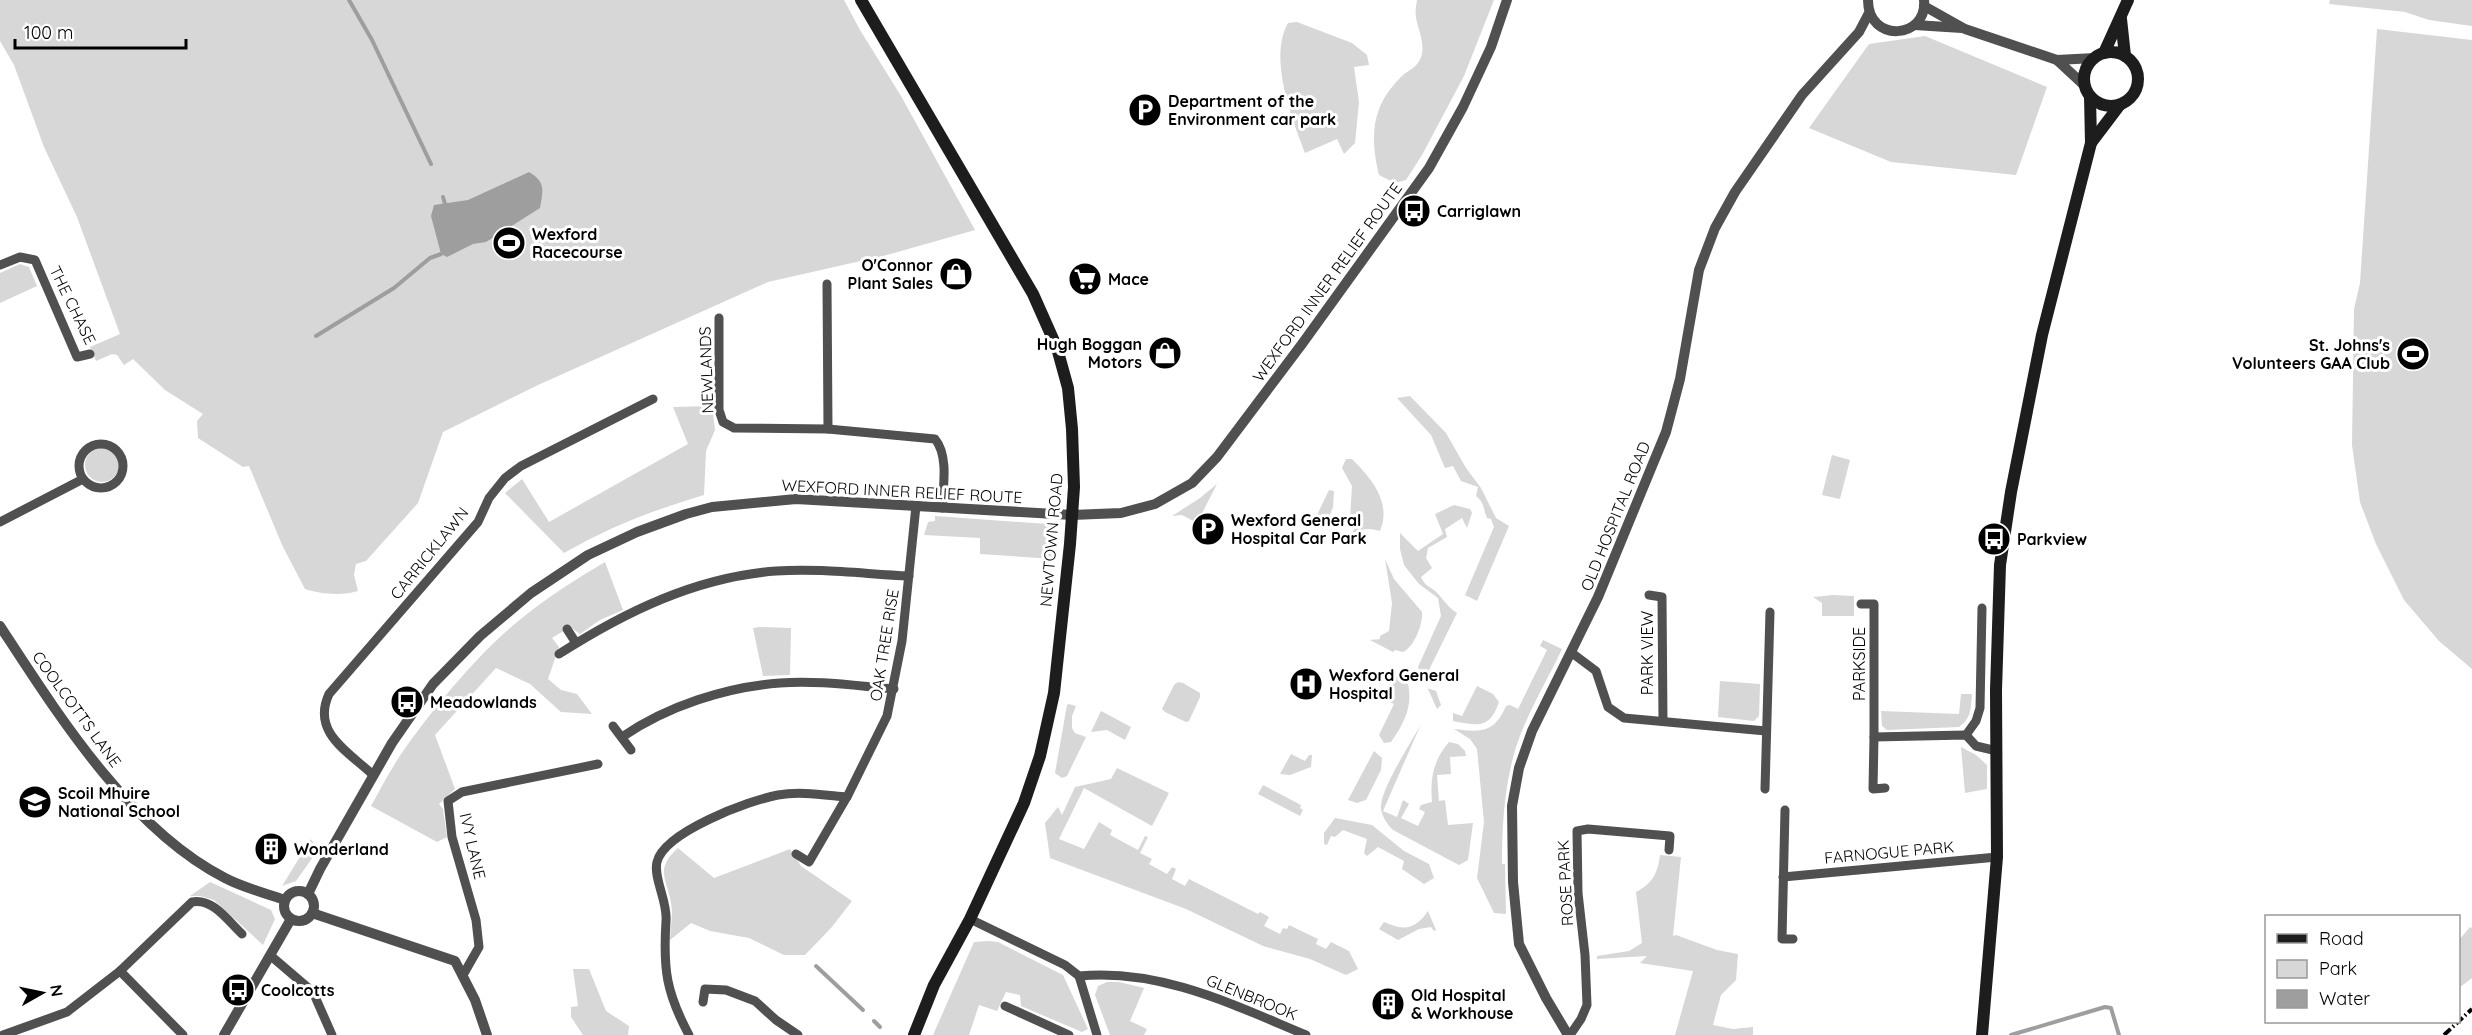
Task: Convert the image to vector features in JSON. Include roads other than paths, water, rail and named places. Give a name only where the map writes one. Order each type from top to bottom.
[{"type":"main road","name":"NEWTOWN ROAD","points":[[861,0],[1033,294],[1057,348],[1068,388],[1072,429],[1074,487],[1072,514],[1054,693],[1040,756],[1024,803],[970,919],[934,985],[914,1035]]},
{"type":"main road","points":[[1982,1035],[1997,857],[1997,628],[2000,565],[2008,509],[2043,335],[2091,143],[2088,91],[2084,76],[2088,66],[2100,55],[2121,18],[2128,0]]},
{"type":"main road","points":[[2121,18],[2125,56]]},
{"type":"main road","points":[[2091,143],[2119,106],[2135,93],[2138,83],[2138,72],[2125,56],[2115,52],[2100,55]]},
{"type":"main road","points":[[2088,91],[2098,103],[2119,106]]},
{"type":"street","name":"WEXFORD INNER RELIEF ROUTE","points":[[308,894],[392,743],[433,684],[476,640],[531,592],[588,555],[637,532],[686,514],[721,506],[796,499],[1072,514],[1121,513],[1155,504],[1192,483],[1217,457],[1429,168],[1463,106],[1507,0]]},
{"type":"street","points":[[1868,0],[1869,13],[1874,22],[1883,29]]},
{"type":"street","points":[[1859,32],[1883,29],[1894,32],[1905,31],[1915,25],[1921,16],[1924,3],[1965,29],[2057,60],[2100,55]]},
{"type":"street","name":"OLD HOSPITAL ROAD","points":[[1569,1035],[1546,998],[1519,944],[1513,882],[1512,806],[1519,768],[1532,731],[1598,597],[1666,432],[1680,380],[1698,270],[1715,228],[1736,192],[1802,95],[1859,32],[1869,13]]},
{"type":"street","points":[[1915,25],[1965,29]]},
{"type":"street","points":[[2057,60],[2088,91]]},
{"type":"street","name":"THE CHASE","points":[[0,265],[20,256],[35,260],[77,357],[90,354]]},
{"type":"street","points":[[827,284],[828,429]]},
{"type":"street","name":"NEWLANDS","points":[[719,318],[718,410],[723,422],[735,428],[828,429],[935,439],[942,447],[942,508]]},
{"type":"street","name":"CARRICKLAWN","points":[[373,775],[331,737],[325,725],[323,711],[329,694],[478,522],[489,498],[505,478],[538,456],[653,399]]},
{"type":"street","points":[[100,444],[117,451],[122,470],[114,483],[100,488],[83,479],[80,472],[80,459],[88,448],[100,444]]},
{"type":"street","points":[[0,522],[83,479]]},
{"type":"street","name":"OAK TREE RISE","points":[[796,854],[809,862],[847,797],[881,731],[894,689],[902,641],[916,506]]},
{"type":"street","points":[[559,654],[614,620],[646,605],[729,577],[779,571],[909,576]]},
{"type":"street","name":"PARK VIEW","points":[[1649,595],[1662,597],[1663,721]]},
{"type":"street","name":"PARKSIDE","points":[[1861,604],[1874,604],[1873,789],[1885,788]]},
{"type":"street","points":[[1966,735],[1976,721],[1980,708],[1982,608]]},
{"type":"street","points":[[1766,789],[1770,612]]},
{"type":"street","name":"COOLCOTTS LANE","points":[[0,626],[38,687],[98,765],[140,813],[171,842],[225,878],[285,900]]},
{"type":"street","points":[[567,629],[576,643]]},
{"type":"street","name":"PARK VIEW","points":[[1572,653],[1596,671],[1608,707],[1623,718],[1766,730]]},
{"type":"street","points":[[622,737],[642,724],[690,703],[748,687],[782,682],[894,689]]},
{"type":"street","points":[[613,726],[631,750]]},
{"type":"street","points":[[1874,737],[1966,735],[1976,746],[1997,751]]},
{"type":"street","name":"IVY LANE","points":[[463,975],[479,947],[476,920],[452,837],[448,801],[462,792],[598,764]]},
{"type":"street","points":[[689,1035],[669,992],[664,960],[665,904],[657,862],[663,851],[687,831],[707,819],[764,798],[791,794],[847,797]]},
{"type":"street","points":[[1785,810],[1782,939],[1793,939]]},
{"type":"street","name":"ROSE PARK","points":[[1569,1035],[1587,1005],[1586,955],[1578,893],[1577,831],[1588,829],[1670,836],[1669,850]]},
{"type":"street","name":"FARNOGUE PARK","points":[[1783,877],[1997,857]]},
{"type":"street","points":[[295,891],[308,894],[314,903],[312,913],[305,920],[291,919],[284,909],[285,900],[295,891]]},
{"type":"street","points":[[3,1035],[68,1012],[120,971],[192,902],[201,901],[211,905],[242,934]]},
{"type":"street","points":[[312,913],[455,961],[475,1000],[487,1035]]},
{"type":"street","points":[[224,1035],[291,919]]},
{"type":"street","points":[[970,919],[1065,966],[1079,976],[1098,1035]]},
{"type":"street","points":[[271,956],[312,992],[332,1035]]},
{"type":"street","points":[[120,971],[183,1035]]},
{"type":"street","name":"GLENBROOK","points":[[1079,976],[1131,975],[1206,993],[1306,1035]]},
{"type":"street","points":[[703,1002],[705,989],[726,990],[755,1001],[776,1020],[798,1035]]},
{"type":"street","points":[[1005,1006],[1069,1035]]},
{"type":"water","points":[[529,172],[541,183],[540,208],[486,242],[473,244],[447,257],[441,254],[431,216],[434,205],[468,200]]},
{"type":"waterway","points":[[349,0],[372,40],[431,164]]},
{"type":"waterway","points":[[443,197],[445,204]]},
{"type":"waterway","points":[[316,336],[394,288],[430,258],[441,254]]},
{"type":"waterway","points":[[816,966],[863,1010]]},
{"type":"waterway","points":[[2011,1035],[2105,1007],[2111,1008],[2119,1035]]},
{"type":"waterway","points":[[874,1021],[880,1027]]},
{"type":"railway","points":[[2460,1020],[2472,1009]]},
{"type":"railway","points":[[2444,1035],[2457,1023]]},
{"type":"place","name":"Department of the Environment car park","points":[[1145,110]]},
{"type":"place","name":"Carriglawn","points":[[1414,211]]},
{"type":"place","name":"Wexford Racecourse","points":[[509,243]]},
{"type":"place","name":"O'Connor Plant Sales","points":[[956,274]]},
{"type":"place","name":"Mace","points":[[1085,279]]},
{"type":"place","name":"Hugh Boggan Motors","points":[[1165,353]]},
{"type":"place","name":"St. Johns's Volunteers GAA Club","points":[[2413,354]]},
{"type":"place","name":"Wexford General Hospital Car Park","points":[[1208,529]]},
{"type":"place","name":"Parkview","points":[[1994,539]]},
{"type":"place","name":"Wexford General Hospital","points":[[1306,684]]},
{"type":"place","name":"Meadowlands","points":[[407,702]]},
{"type":"place","name":"Scoil Mhuire National School","points":[[35,802]]},
{"type":"place","name":"Wonderland","points":[[271,849]]},
{"type":"place","name":"Coolcotts","points":[[238,990]]},
{"type":"place","name":"Old Hospital & Workhouse","points":[[1388,1004]]}]
